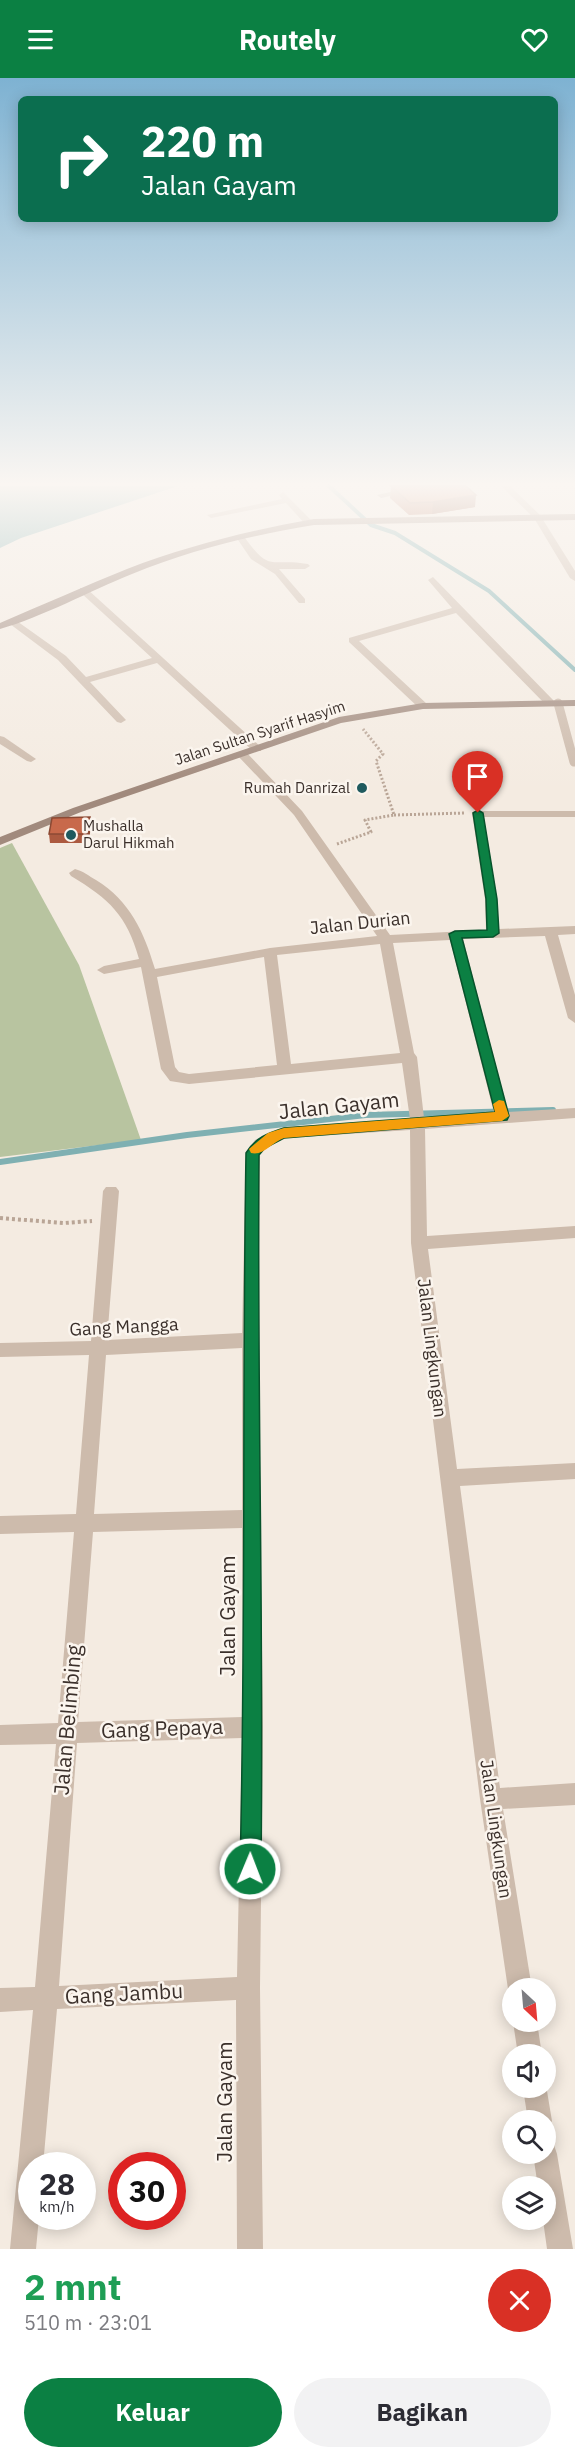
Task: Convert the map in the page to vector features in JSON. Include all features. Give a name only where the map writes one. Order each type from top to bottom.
[{"type":"street","points":[[0,626],[93,587]]},
{"type":"street","points":[[291,587],[302,601]]},
{"type":"street","points":[[439,587],[458,609],[554,703]]},
{"type":"street","points":[[83,591],[257,749]]},
{"type":"street","points":[[423,706],[352,640],[458,609]]},
{"type":"street","points":[[11,621],[62,658],[121,720]]},
{"type":"street","points":[[82,681],[160,660]]},
{"type":"street","name":"Jalan Sultan Syarif Hasyim","points":[[2,837],[353,717],[423,706],[575,703]]},
{"type":"street","points":[[0,739],[31,759]]},
{"type":"street","name":"Jalan Lingkungan","points":[[242,754],[298,813],[386,939],[410,1057],[417,1114],[419,1243],[490,1799],[518,1978]]},
{"type":"street","points":[[493,933],[491,899],[478,813],[575,814]]},
{"type":"street","points":[[75,873],[115,899],[126,913],[148,968],[168,1069],[175,1077],[189,1079],[410,1057]]},
{"type":"street","points":[[550,930],[575,1018]]},
{"type":"street","name":"Jalan Durian","points":[[104,970],[148,968],[386,939],[575,930]]},
{"type":"street","points":[[455,934],[502,1116]]},
{"type":"street","points":[[270,952],[285,1070]]},
{"type":"street","points":[[417,1114],[502,1116],[575,1113]]},
{"type":"street","name":"Jalan Gayam","points":[[250,2249],[249,1988],[253,1727],[250,1340],[253,1153],[260,1144],[284,1133],[417,1114]]},
{"type":"street","name":"Jalan Belimbing","points":[[23,2249],[46,1998],[111,1191]]},
{"type":"street","points":[[419,1243],[575,1232]]},
{"type":"street","name":"Gang Mangga","points":[[0,1350],[98,1348],[250,1340]]},
{"type":"street","points":[[448,1478],[575,1471]]},
{"type":"street","points":[[0,1525],[252,1519]]},
{"type":"street","name":"Gang Pepaya","points":[[0,1735],[253,1727]]},
{"type":"street","points":[[490,1799],[575,1794]]},
{"type":"street","name":"Gang Jambu","points":[[0,2000],[249,1988]]},
{"type":"street","points":[[547,2164],[560,2249]]},
{"type":"lane","points":[[554,703],[574,762]]},
{"type":"path","points":[[353,717],[383,754],[376,761],[394,815]]},
{"type":"path","points":[[322,849],[371,832],[365,820],[394,815],[478,813]]},
{"type":"path","points":[[0,1218],[64,1223],[109,1220]]},
{"type":"green space","points":[[12,843],[79,965],[141,1140],[0,1157],[0,848]]},
{"type":"building","points":[[90,817],[86,834],[49,834],[52,818]]},
{"type":"waterway","points":[[483,587],[575,670]]},
{"type":"waterway","points":[[0,1162],[187,1135],[366,1115],[553,1110]]},
{"type":"slow traffic","points":[[256,1149],[272,1137],[284,1133],[502,1116],[499,1104]]},
{"type":"place","name":"Rumah Danrizal","points":[[362,788]]},
{"type":"place","name":"Mushalla Darul Hikmah","points":[[71,835]]},
{"type":"route","points":[[250,1869],[253,1727],[250,1340],[253,1153],[260,1144],[284,1133],[502,1116],[455,934],[493,933],[491,899],[478,813]]}]
